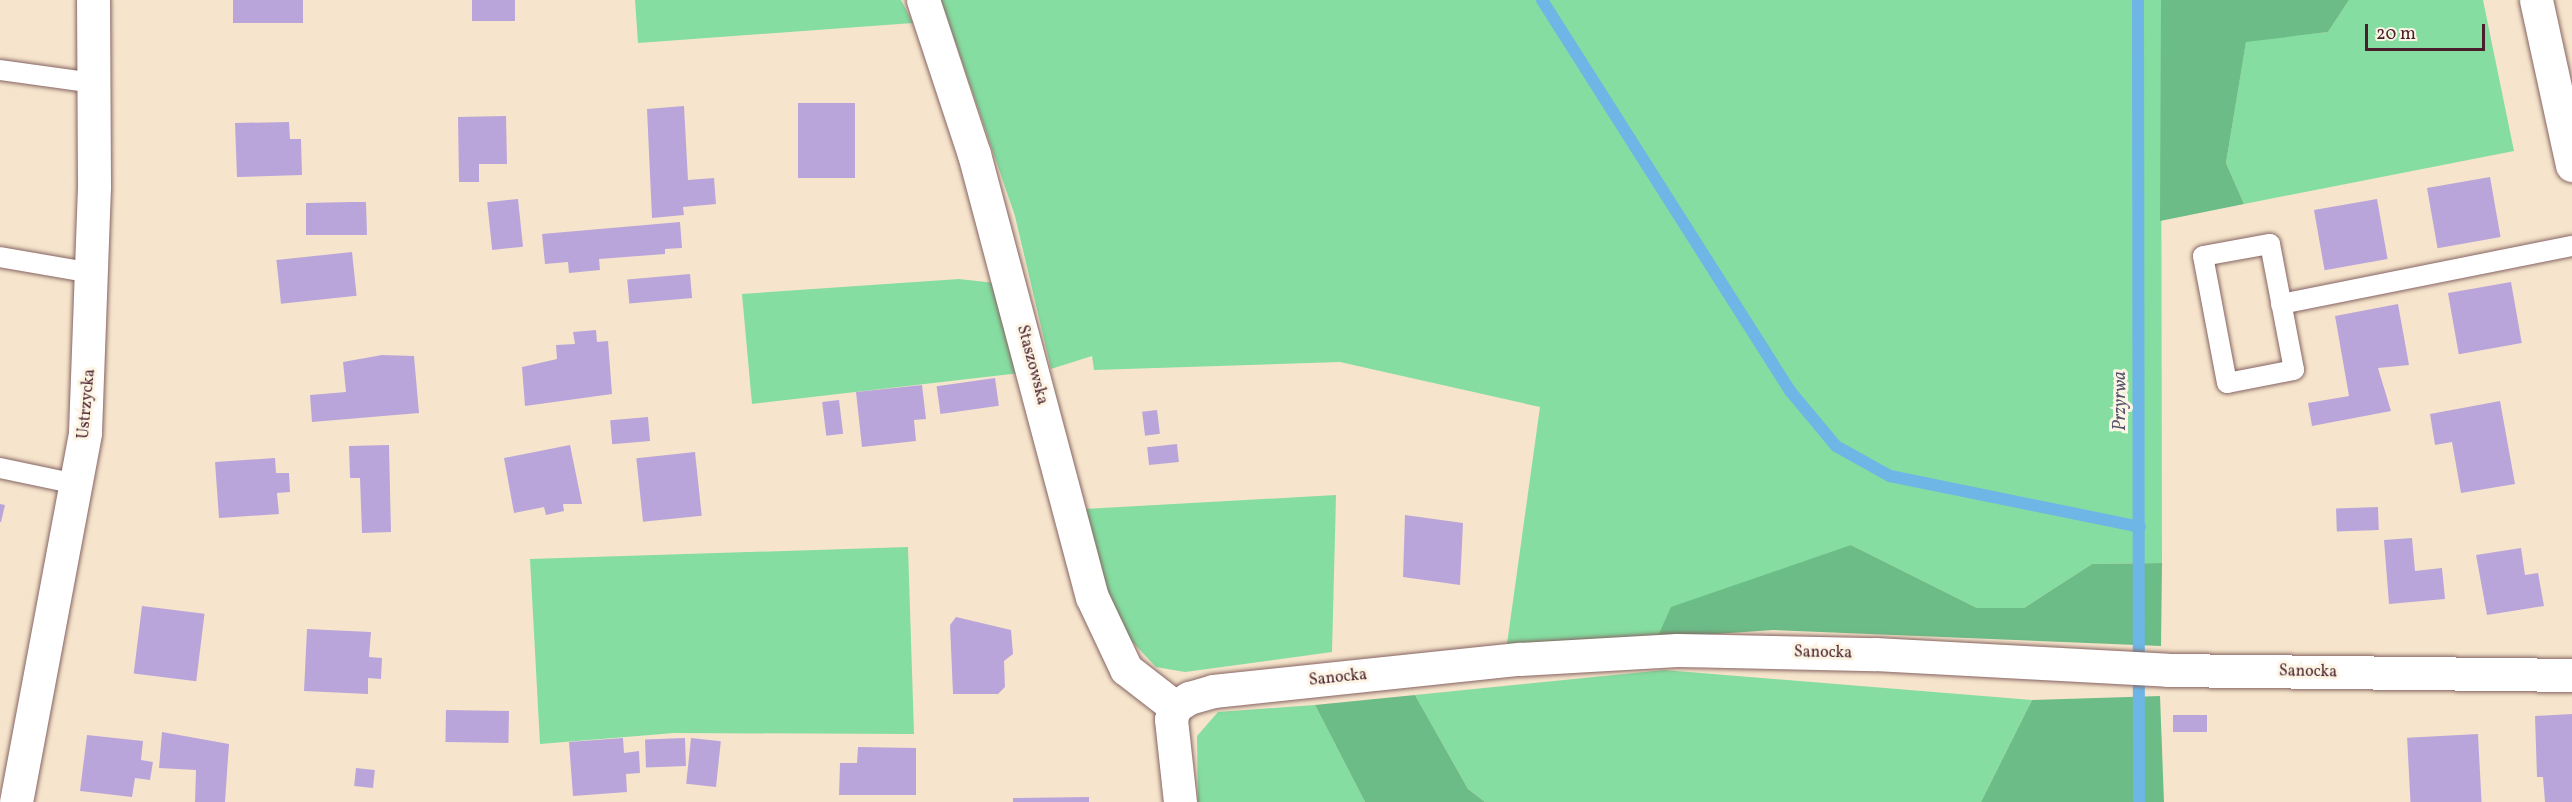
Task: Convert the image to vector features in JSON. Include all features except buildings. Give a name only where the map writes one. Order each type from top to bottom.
[{"type":"street","name":"Ustrzycka","points":[[16,802],[76,484],[91,363],[93,0]]},
{"type":"street","name":"Staszowska","points":[[922,0],[974,154],[1092,597],[1126,669],[1175,707]]},
{"type":"street","points":[[2536,0],[2572,165]]},
{"type":"street","name":"Sanocka","points":[[1175,707],[1213,691],[1520,659],[1677,650],[1875,654],[2168,670],[2572,675]]},
{"type":"street","points":[[1175,707],[1171,736],[1180,802]]},
{"type":"lane","points":[[0,70],[94,83]]},
{"type":"lane","points":[[2270,244],[2281,304],[2294,370],[2227,383],[2203,256],[2270,244]]},
{"type":"lane","points":[[2281,304],[2572,246]]},
{"type":"lane","points":[[0,257],[92,273]]},
{"type":"lane","points":[[0,468],[76,484]]},
{"type":"green space","points":[[635,0],[901,0],[913,23],[638,43]]},
{"type":"green space","points":[[941,0],[2161,0],[2162,563],[2092,564],[2024,608],[1977,608],[1851,545],[1657,638],[1507,644],[1540,407],[1340,362],[1094,370],[1092,356],[1051,369],[1015,216]]},
{"type":"green space","points":[[2161,0],[2349,0],[2328,32],[2246,42],[2226,163],[2244,204],[2160,221]]},
{"type":"green space","points":[[2349,0],[2483,0],[2514,151],[2244,204],[2226,163],[2246,41],[2328,32]]},
{"type":"green space","points":[[959,279],[995,283],[1020,373],[752,404],[742,294]]},
{"type":"green space","points":[[1336,495],[1332,652],[1185,672],[1156,667],[1124,633],[1106,592],[1084,509]]},
{"type":"green space","points":[[1851,545],[1977,608],[2024,608],[2092,564],[2162,563],[2161,646],[1773,630],[1657,638],[1671,607]]},
{"type":"green space","points":[[908,547],[914,734],[674,733],[540,744],[530,559]]},
{"type":"green space","points":[[1664,670],[2032,700],[1981,802],[1485,802],[1468,789],[1415,695]]},
{"type":"green space","points":[[1415,695],[1468,789],[1485,802],[1365,802],[1315,705]]},
{"type":"green space","points":[[2160,696],[2164,802],[1981,802],[2032,700]]},
{"type":"green space","points":[[1315,705],[1365,802],[1198,802],[1197,736],[1218,712]]},
{"type":"waterway","points":[[1542,0],[1791,392],[1836,446],[1890,476],[2140,527]]},
{"type":"waterway","name":"Przyrwa","points":[[2138,0],[2139,802]]}]
